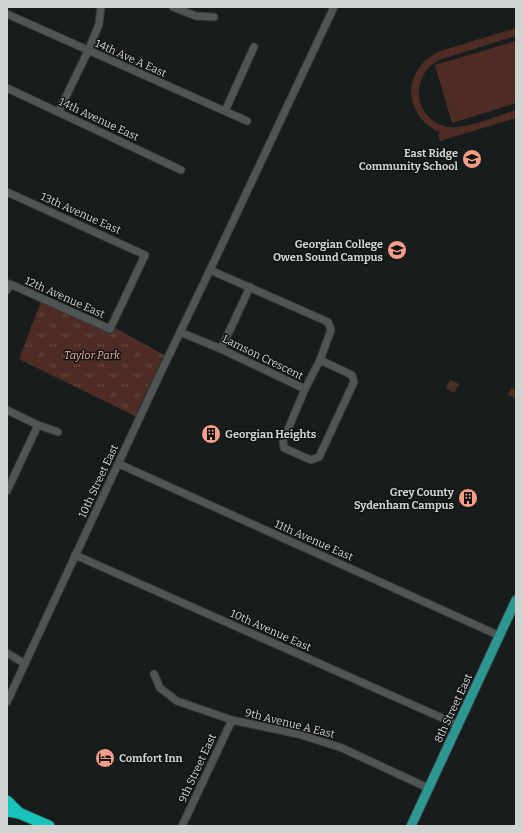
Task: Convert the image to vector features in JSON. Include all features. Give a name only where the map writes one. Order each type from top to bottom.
[{"type":"highway","points":[[7,801],[19,812],[49,826]]},
{"type":"highway","points":[[7,811],[19,812]]},
{"type":"main road","name":"8th Street East","points":[[411,826],[516,600]]},
{"type":"street","points":[[59,112],[99,24],[101,7]]},
{"type":"street","points":[[173,7],[196,16],[214,17]]},
{"type":"street","name":"10th Street East","points":[[7,702],[334,7]]},
{"type":"street","name":"14th Ave A East","points":[[7,14],[246,121]]},
{"type":"street","points":[[225,111],[254,47]]},
{"type":"street","name":"14th Avenue East","points":[[7,88],[181,170]]},
{"type":"street","name":"13th Avenue East","points":[[7,192],[145,255],[110,329]]},
{"type":"street","name":"Lamson Crescent","points":[[180,332],[221,348],[305,389],[320,360],[330,330],[328,322],[210,270]]},
{"type":"street","name":"12th Avenue East","points":[[8,287],[110,329]]},
{"type":"street","points":[[221,348],[250,287]]},
{"type":"street","points":[[305,389],[283,441],[284,448],[311,460],[320,457],[354,382],[352,375],[320,360]]},
{"type":"street","points":[[7,410],[38,425],[58,432]]},
{"type":"street","points":[[7,491],[38,425]]},
{"type":"street","name":"11th Avenue East","points":[[119,464],[500,636]]},
{"type":"street","name":"10th Avenue East","points":[[76,555],[458,726]]},
{"type":"street","points":[[7,653],[25,664]]},
{"type":"street","name":"9th Avenue A East","points":[[154,674],[160,688],[177,701],[232,720],[298,734],[342,748],[428,788]]},
{"type":"street","name":"9th Street East","points":[[182,826],[232,720]]},
{"type":"green space","points":[[516,28],[516,36],[439,60],[429,67],[419,86],[419,97],[422,107],[428,116],[436,123],[448,127],[463,126],[482,122],[516,110],[516,118],[440,141],[438,134],[441,133],[428,125],[419,116],[413,104],[411,92],[413,80],[418,69],[427,59],[440,51]]},
{"type":"green space","points":[[516,41],[516,103],[452,123],[435,65]]},
{"type":"green space","name":"Taylor Park","points":[[43,296],[108,324],[164,355],[135,416],[19,359]]},
{"type":"green space","points":[[450,380],[459,384],[454,393],[446,388]]},
{"type":"green space","points":[[511,388],[516,390],[516,399],[508,395]]},
{"type":"place","name":"East Ridge Community School","points":[[472,159]]},
{"type":"place","name":"Georgian College Owen Sound Campus","points":[[397,250]]},
{"type":"place","name":"Georgian Heights","points":[[211,434]]},
{"type":"place","name":"Grey County Sydenham Campus","points":[[468,498]]},
{"type":"place","name":"Comfort Inn","points":[[105,758]]}]
